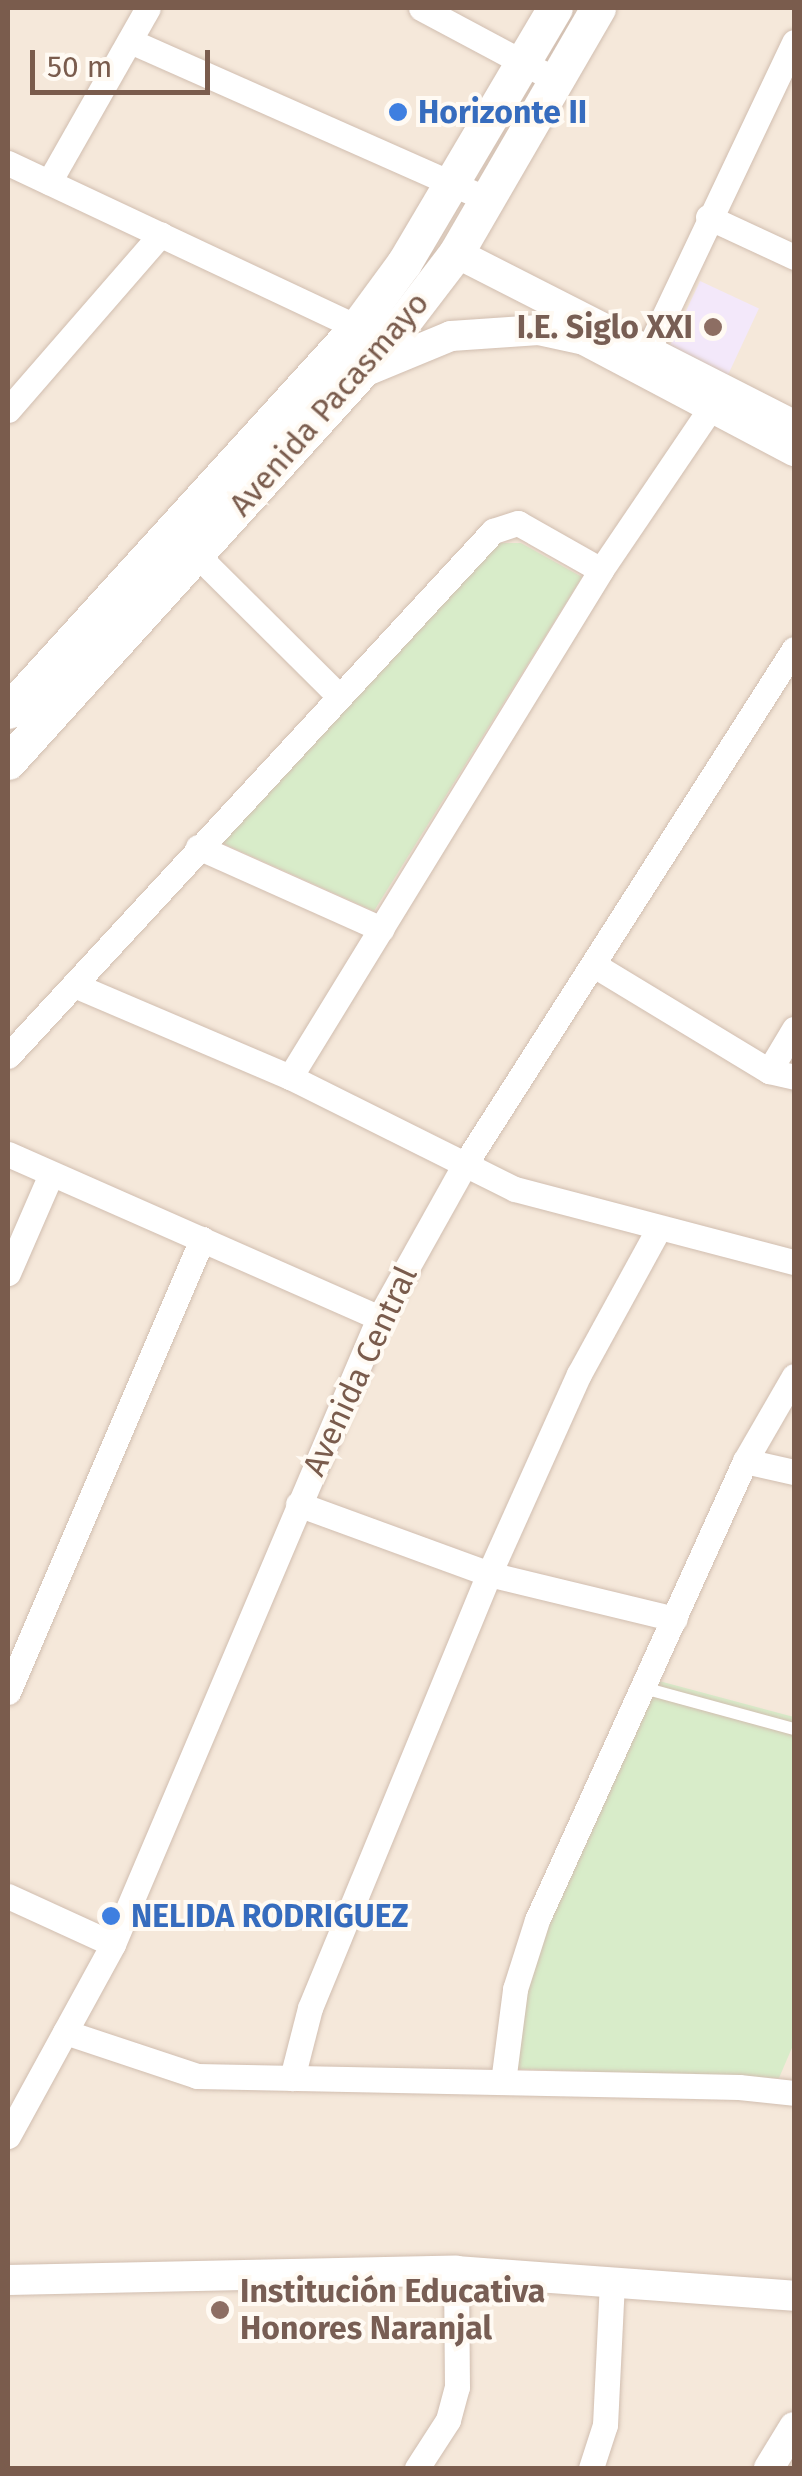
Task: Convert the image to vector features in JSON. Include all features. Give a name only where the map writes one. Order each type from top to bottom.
[{"type":"main road","points":[[372,335],[451,183],[554,8]]},
{"type":"main road","name":"Avenida Pacasmayo","points":[[8,709],[372,335],[456,254],[598,8]]},
{"type":"main road","name":"Avenida Pacasmayo","points":[[8,762],[358,376],[372,335]]},
{"type":"street","points":[[50,182],[148,8]]},
{"type":"street","points":[[421,8],[556,80]]},
{"type":"street","points":[[130,41],[486,199]]},
{"type":"street","points":[[648,350],[708,217],[788,73],[794,42]]},
{"type":"street","points":[[8,163],[372,335]]},
{"type":"street","points":[[708,217],[794,257]]},
{"type":"street","points":[[8,410],[162,234]]},
{"type":"street","points":[[456,254],[648,350],[794,451]]},
{"type":"street","points":[[358,376],[401,352],[451,336],[539,330],[584,340],[718,398],[794,425]]},
{"type":"street","points":[[290,1077],[602,570],[718,398]]},
{"type":"street","points":[[8,1056],[338,694],[493,532],[518,523],[602,570]]},
{"type":"street","points":[[196,554],[338,694]]},
{"type":"street","name":"Avenida Central","points":[[8,2136],[113,1944],[378,1318],[465,1164],[794,649]]},
{"type":"street","points":[[8,709],[42,724]]},
{"type":"street","points":[[198,848],[381,929]]},
{"type":"street","points":[[594,965],[782,1074],[794,1029]]},
{"type":"street","points":[[74,985],[290,1077],[515,1188],[794,1262]]},
{"type":"street","points":[[8,1154],[378,1318]]},
{"type":"street","points":[[8,1273],[51,1174]]},
{"type":"street","points":[[292,2078],[310,2008],[488,1574],[579,1374],[660,1228]]},
{"type":"street","points":[[8,1692],[202,1239]]},
{"type":"street","points":[[503,2082],[515,1989],[538,1920],[745,1460],[794,1376]]},
{"type":"street","points":[[745,1460],[794,1472]]},
{"type":"street","points":[[298,1504],[488,1574],[676,1620]]},
{"type":"street","points":[[8,1896],[113,1944]]},
{"type":"street","points":[[65,2032],[197,2076],[503,2082],[794,2094]]},
{"type":"street","points":[[8,2280],[456,2271],[794,2296]]},
{"type":"street","points":[[416,2468],[448,2420],[458,2387],[456,2271]]},
{"type":"street","points":[[590,2468],[605,2425],[612,2280]]},
{"type":"street","points":[[769,2468],[794,2427]]},
{"type":"lane","points":[[644,1688],[794,1729]]},
{"type":"shaded area","points":[[8,8],[794,8],[794,2468],[8,2468]]},
{"type":"shaded area","name":"I.E. Siglo XXI","points":[[700,281],[759,308],[728,375],[669,347]]},
{"type":"green space","points":[[498,543],[521,543],[582,577],[374,911],[222,843]]},
{"type":"green space","points":[[659,1681],[794,1717],[794,2043],[779,2078],[517,2069],[526,1995],[549,1922]]},
{"type":"place","name":"Horizonte II","points":[[398,112]]},
{"type":"place","name":"I.E. Siglo XXI","points":[[713,327]]},
{"type":"place","name":"NELIDA RODRIGUEZ","points":[[111,1916]]},
{"type":"place","name":"Institución Educativa Honores Naranjal","points":[[220,2310]]}]
